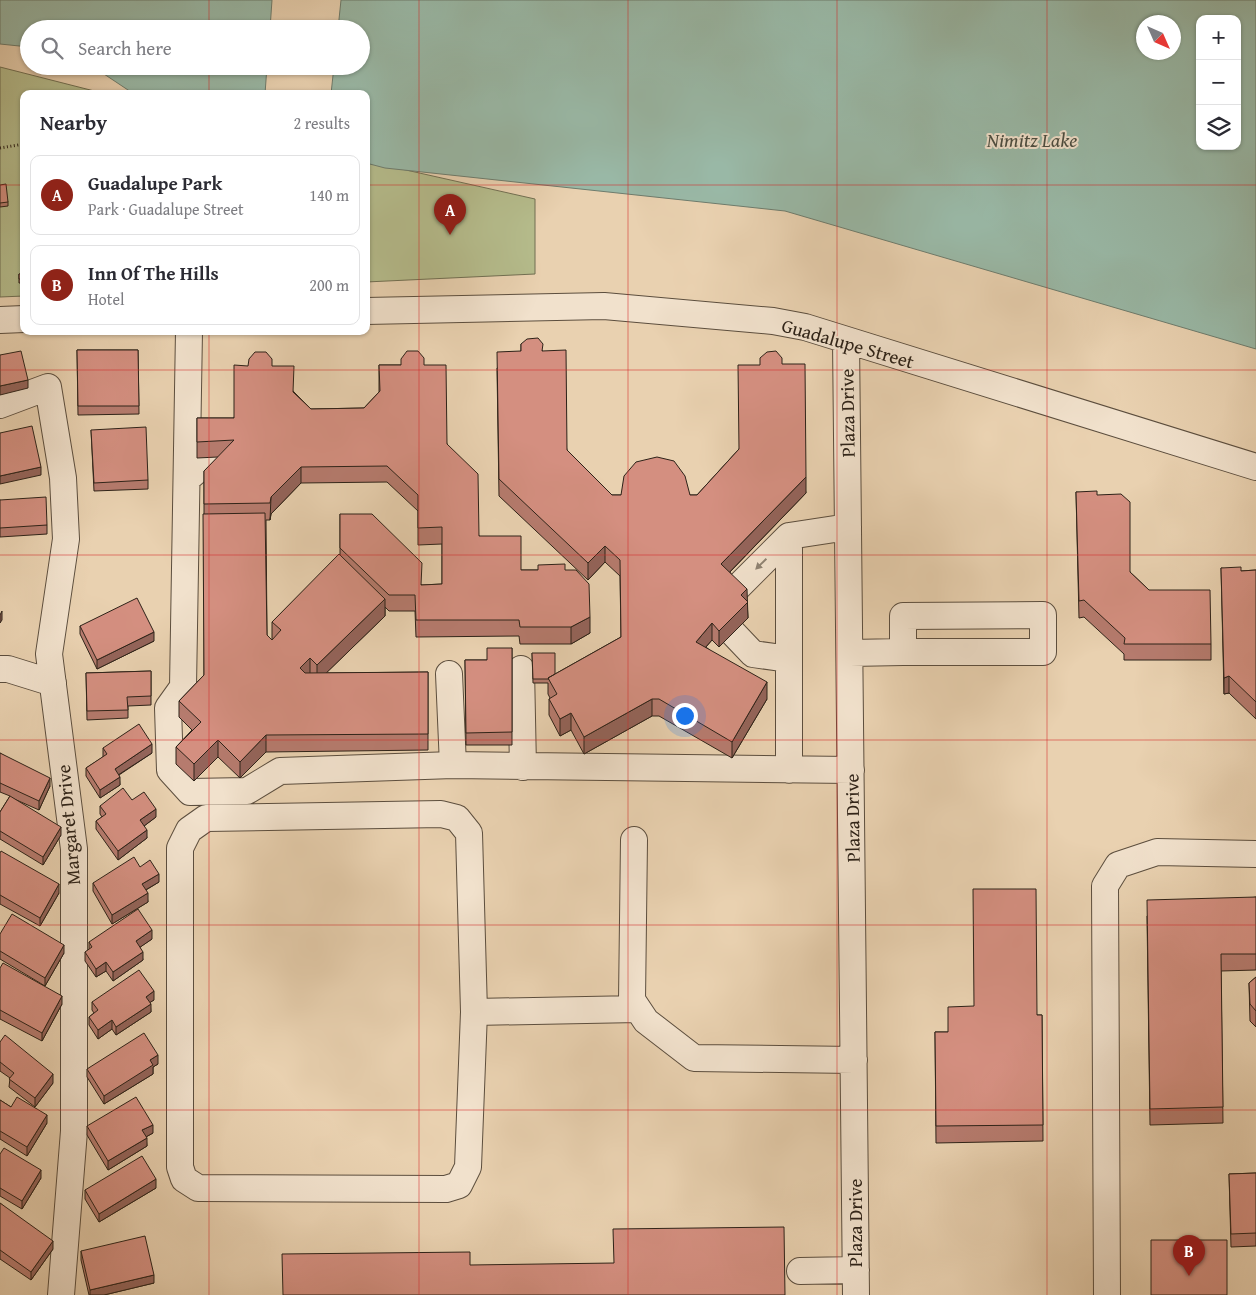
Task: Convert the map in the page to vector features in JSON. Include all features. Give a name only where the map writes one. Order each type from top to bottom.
[{"type":"street","name":"Guadalupe Street","points":[[370,311],[604,306],[773,322],[805,328],[846,340],[1256,467]]},
{"type":"street","points":[[0,320],[20,319]]},
{"type":"street","points":[[189,335],[184,687],[168,708],[186,755],[224,792]]},
{"type":"street","name":"Plaza Drive","points":[[846,340],[856,1283]]},
{"type":"street","name":"Margaret Drive","points":[[0,405],[48,387],[63,478],[66,539],[49,654],[74,849],[74,1131],[61,1295]]},
{"type":"street","points":[[186,479],[212,446],[188,411]]},
{"type":"street","points":[[733,592],[789,536],[848,527]]},
{"type":"street","points":[[789,536],[789,770]]},
{"type":"street","points":[[850,653],[1043,652],[1043,615],[903,616],[903,652]]},
{"type":"street","points":[[733,633],[753,654],[789,659]]},
{"type":"street","points":[[0,669],[8,669],[53,683]]},
{"type":"street","points":[[521,669],[523,767]]},
{"type":"street","points":[[449,674],[453,765]]},
{"type":"street","points":[[186,755],[170,770],[190,792],[247,791],[280,771],[453,765],[851,770]]},
{"type":"street","points":[[441,814],[457,818],[469,833],[474,1012],[468,1167],[459,1185],[446,1188],[198,1188],[184,1180],[180,1166],[180,848],[188,830],[206,818],[441,814]]},
{"type":"street","points":[[634,840],[632,1000],[646,1021],[694,1058],[854,1060]]},
{"type":"street","points":[[1107,1295],[1106,886],[1118,865],[1158,852],[1256,854]]},
{"type":"street","points":[[474,1012],[638,1009]]},
{"type":"street","points":[[800,1271],[856,1283]]},
{"type":"path","points":[[0,148],[20,145]]},
{"type":"green space","points":[[0,67],[20,72],[20,75],[31,75],[90,90],[20,90],[20,296],[0,297]]},
{"type":"green space","points":[[370,162],[535,199],[535,274],[370,282]]},
{"type":"water","points":[[0,0],[272,0],[271,20],[20,20],[20,46],[0,44]]},
{"type":"water","name":"Nimitz Lake","points":[[341,0],[1256,0],[1256,349],[785,211],[385,168],[370,164],[370,90],[331,90],[333,75],[370,75],[370,20],[339,20]]},
{"type":"water","points":[[106,75],[266,75],[265,90],[128,90]]},
{"type":"building","points":[[6,184],[8,202],[0,203],[0,185]]},
{"type":"building","points":[[538,338],[543,344],[542,351],[566,350],[567,450],[612,495],[621,495],[624,476],[636,462],[657,457],[674,461],[685,476],[690,495],[697,495],[739,449],[738,365],[760,365],[760,358],[767,352],[776,351],[782,358],[782,364],[805,364],[806,477],[721,564],[747,589],[741,595],[748,602],[719,631],[712,623],[696,642],[767,682],[732,742],[659,699],[652,699],[584,737],[571,713],[560,719],[549,699],[557,694],[548,678],[621,637],[620,560],[605,546],[588,563],[499,479],[497,352],[521,351],[521,344],[527,339]]},
{"type":"building","points":[[77,350],[138,350],[139,406],[78,406]]},
{"type":"building","points":[[21,351],[28,380],[0,386],[0,355]]},
{"type":"building","points":[[407,351],[418,351],[424,358],[424,365],[446,365],[447,444],[478,474],[479,536],[521,536],[521,570],[538,570],[538,565],[565,564],[565,570],[576,570],[589,584],[590,617],[571,627],[520,627],[519,620],[416,620],[415,595],[389,595],[340,548],[340,514],[372,514],[422,563],[421,585],[442,584],[442,527],[418,528],[418,495],[387,466],[301,467],[271,497],[270,503],[204,504],[204,471],[234,440],[197,442],[197,418],[234,418],[234,365],[248,366],[249,359],[255,352],[266,352],[272,359],[272,366],[294,366],[293,392],[311,409],[364,408],[380,391],[379,365],[401,365],[401,359]]},
{"type":"building","points":[[32,426],[41,467],[0,476],[0,433]]},
{"type":"building","points":[[146,427],[148,480],[94,483],[91,430]]},
{"type":"building","points":[[1097,491],[1097,495],[1121,494],[1130,502],[1130,572],[1149,590],[1210,590],[1211,644],[1124,644],[1125,638],[1084,600],[1079,601],[1076,492]]},
{"type":"building","points":[[46,497],[47,525],[0,528],[0,500]]},
{"type":"building","points":[[265,513],[267,635],[272,640],[281,630],[272,622],[339,554],[385,599],[317,665],[310,658],[300,668],[305,673],[428,672],[428,734],[266,735],[240,762],[218,740],[194,764],[176,747],[201,722],[179,701],[204,675],[203,514]]},
{"type":"building","points":[[1241,567],[1241,571],[1256,570],[1256,702],[1229,676],[1224,678],[1221,568]]},
{"type":"building","points":[[137,598],[154,632],[97,660],[80,626]]},
{"type":"building","points":[[487,648],[512,648],[512,732],[466,733],[465,660],[487,660]]},
{"type":"building","points":[[532,653],[555,653],[555,674],[549,679],[533,679]]},
{"type":"building","points":[[151,671],[151,696],[127,697],[128,710],[87,711],[86,673]]},
{"type":"building","points":[[139,724],[152,744],[115,769],[120,777],[100,790],[86,768],[107,754],[103,748]]},
{"type":"building","points":[[0,753],[50,778],[39,801],[0,783]]},
{"type":"building","points":[[123,788],[132,800],[144,792],[156,809],[140,820],[147,830],[118,851],[96,821],[106,814],[100,806]]},
{"type":"building","points":[[10,796],[61,827],[43,857],[0,831],[0,812]]},
{"type":"building","points":[[1,851],[59,884],[40,918],[0,895]]},
{"type":"building","points":[[134,857],[140,867],[150,860],[159,874],[142,884],[148,893],[112,915],[93,883]]},
{"type":"building","points":[[973,889],[1036,889],[1037,1015],[1042,1015],[1043,1125],[936,1126],[935,1032],[948,1032],[948,1007],[974,1006]]},
{"type":"building","points":[[1256,897],[1256,954],[1221,954],[1223,1107],[1150,1109],[1147,900]]},
{"type":"building","points":[[138,909],[152,930],[136,941],[143,952],[113,972],[106,962],[96,969],[85,952],[92,947],[89,942]]},
{"type":"building","points":[[12,914],[64,945],[45,978],[0,951],[0,934]]},
{"type":"building","points":[[3,963],[62,996],[42,1033],[0,1010],[0,968]]},
{"type":"building","points":[[139,970],[154,991],[146,997],[151,1004],[116,1027],[112,1020],[98,1030],[89,1017],[98,1010],[92,1002]]},
{"type":"building","points":[[1256,977],[1256,1011],[1250,1004],[1249,983]]},
{"type":"building","points":[[144,1033],[158,1055],[150,1060],[153,1065],[104,1096],[87,1069]]},
{"type":"building","points":[[5,1035],[53,1074],[35,1098],[9,1079],[14,1073],[0,1062],[0,1042]]},
{"type":"building","points":[[17,1097],[47,1115],[27,1147],[0,1131],[0,1100],[11,1107]]},
{"type":"building","points":[[136,1097],[153,1125],[142,1130],[147,1138],[108,1161],[87,1126]]},
{"type":"building","points":[[4,1148],[41,1170],[22,1201],[0,1188],[0,1154]]},
{"type":"building","points":[[142,1156],[156,1179],[99,1214],[85,1190]]},
{"type":"building","points":[[1256,1173],[1256,1233],[1231,1234],[1229,1174]]},
{"type":"building","points":[[0,1203],[53,1241],[31,1272],[0,1250]]},
{"type":"building","points":[[784,1227],[785,1295],[283,1295],[282,1254],[470,1252],[470,1265],[614,1263],[613,1229]]},
{"type":"building","points":[[145,1236],[154,1275],[90,1290],[81,1251]]},
{"type":"building","points":[[1151,1240],[1227,1240],[1227,1295],[1151,1295]]},
{"type":"place","name":"Guadalupe Park","points":[[450,235]]},
{"type":"place","name":"Inn Of The Hills","points":[[1189,1276]]}]
